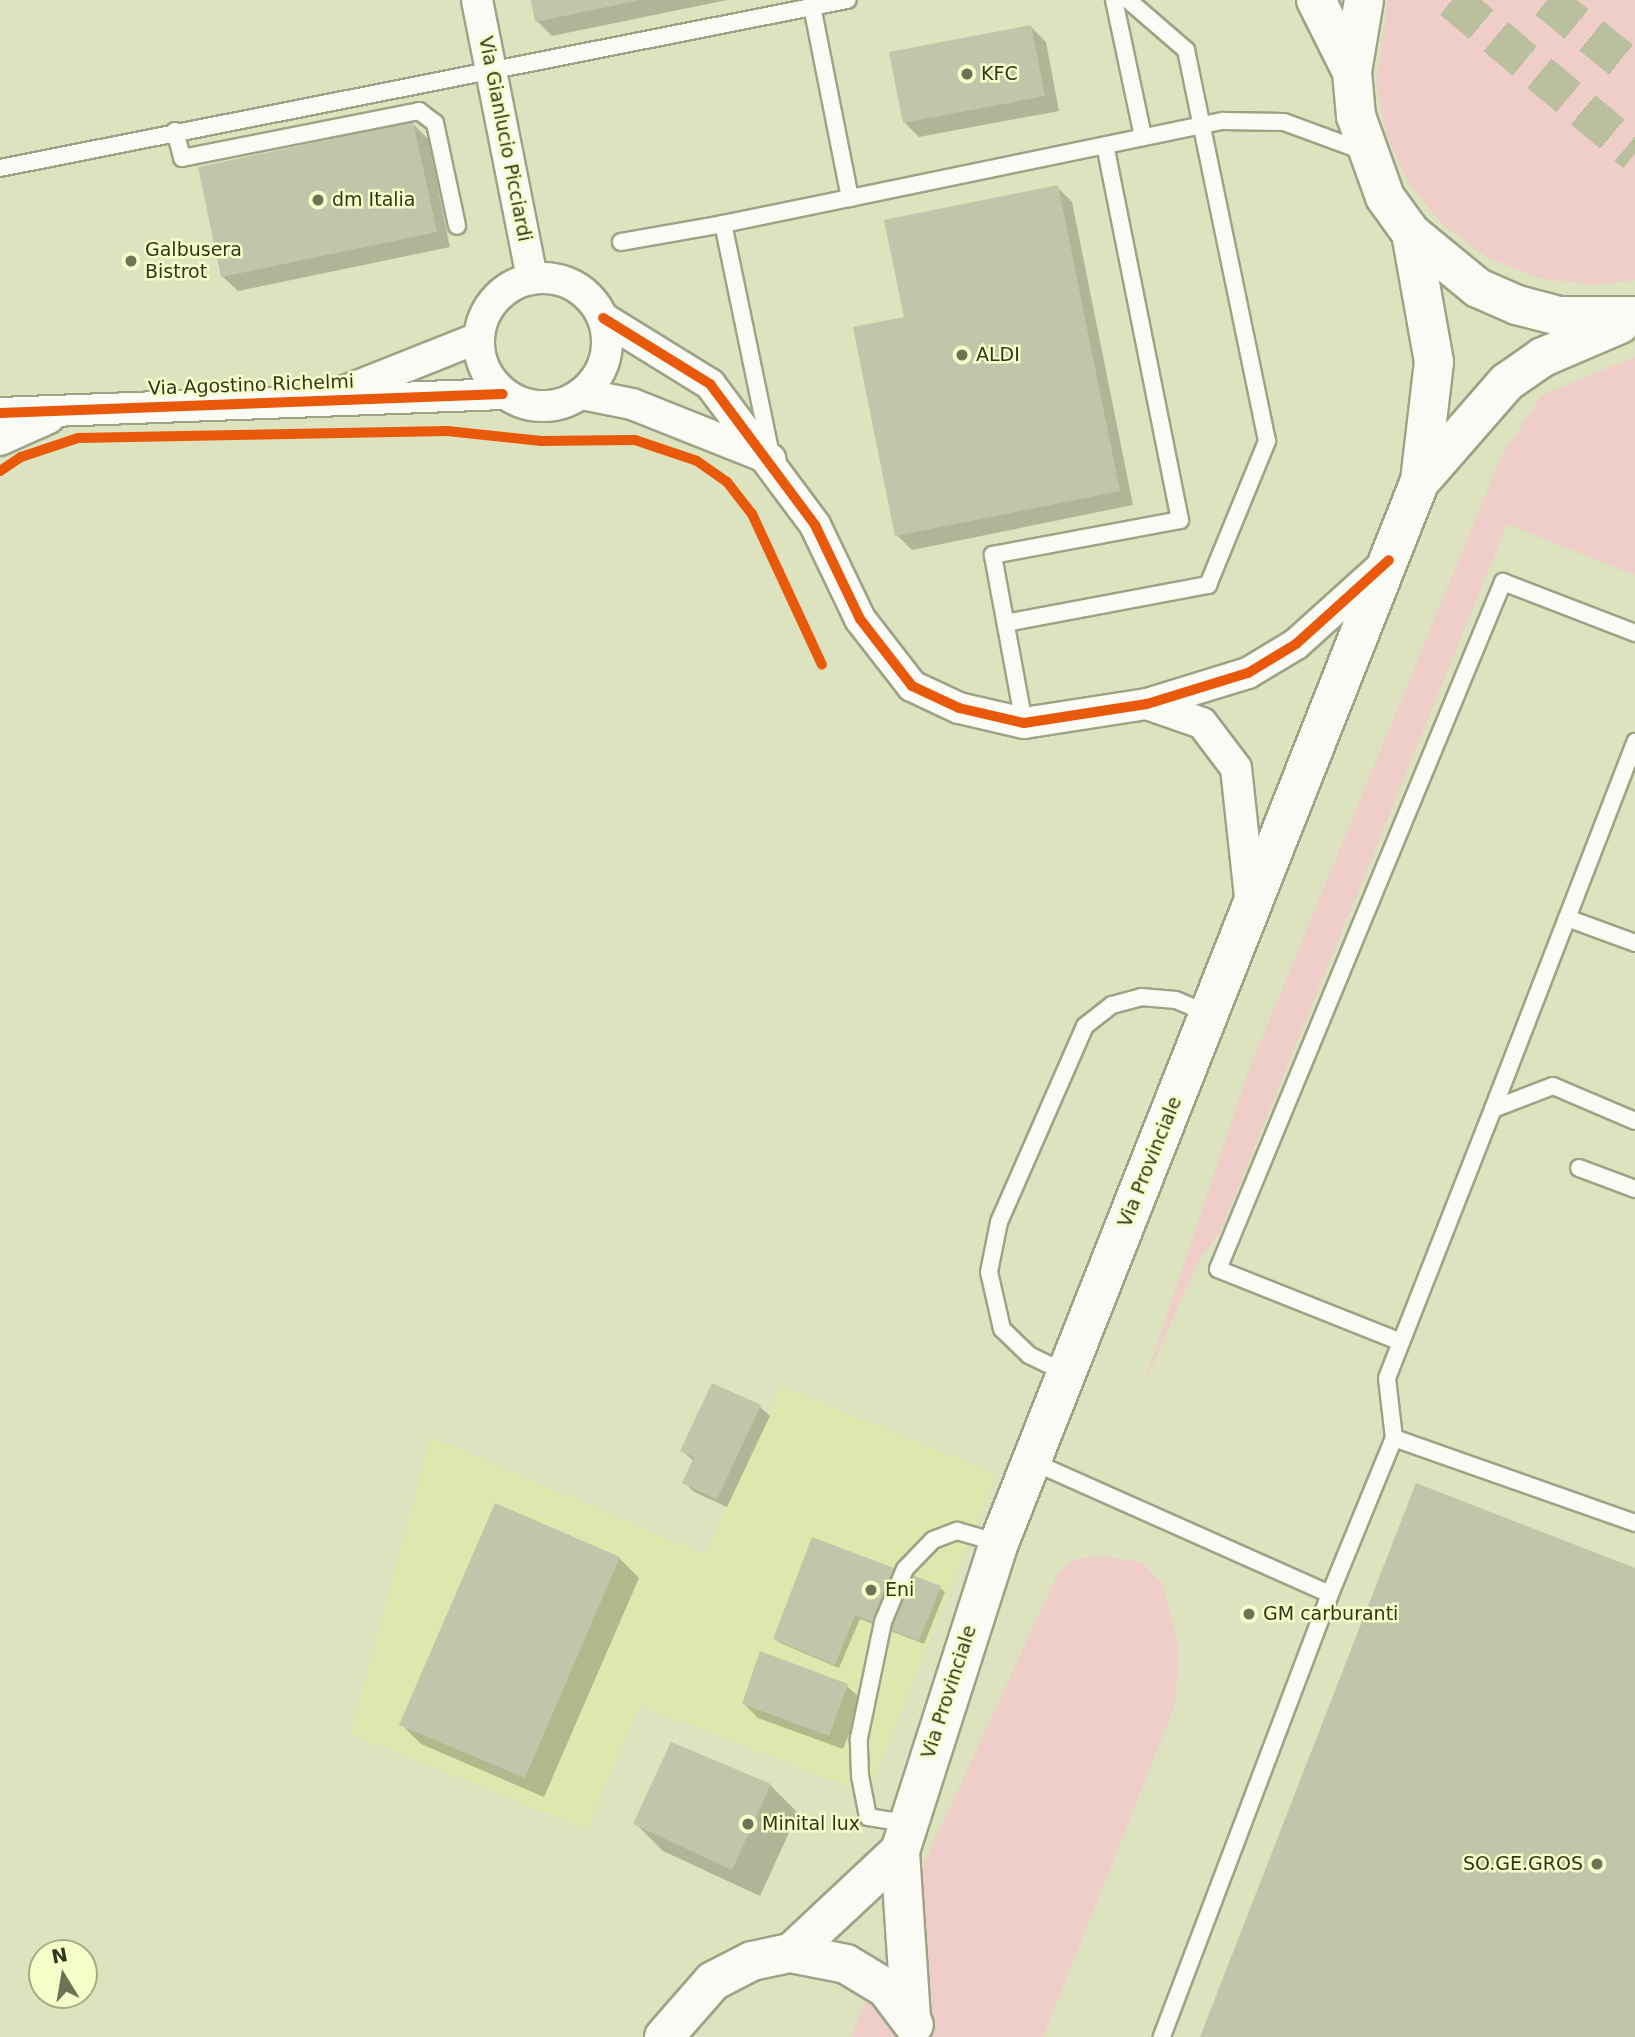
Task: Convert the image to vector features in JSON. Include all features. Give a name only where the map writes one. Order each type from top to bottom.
[{"type":"main road","points":[[1316,0],[1352,72],[1365,151],[1411,233],[1434,362],[1420,481]]},
{"type":"main road","points":[[1352,72],[1364,0]]},
{"type":"main road","points":[[1411,233],[1478,288],[1517,305],[1572,317],[1635,317]]},
{"type":"main road","points":[[1420,481],[1507,382],[1543,357],[1635,317]]},
{"type":"main road","name":"Via Provinciale","points":[[915,2028],[903,1837],[999,1543],[1420,481]]},
{"type":"main road","name":"Via Provinciale","points":[[791,1953],[903,1837]]},
{"type":"main road","name":"Via Provinciale","points":[[664,2037],[713,1980],[752,1961],[791,1953],[846,1964],[886,1988],[915,2028]]},
{"type":"street","name":"Via Gianlucio Picciardi","points":[[477,0],[532,279]]},
{"type":"street","points":[[772,460],[632,404],[582,394],[542,407],[503,394],[489,379],[478,338],[495,299],[532,279],[575,286],[603,318],[710,384],[772,460],[815,524],[860,619],[912,686],[959,708],[1024,723],[1147,704],[1248,673],[1296,644],[1389,560]]},
{"type":"street","points":[[582,394],[606,360],[603,318]]},
{"type":"street","name":"Via Agostino Richelmi","points":[[315,401],[478,338]]},
{"type":"street","name":"Via Agostino Richelmi","points":[[0,413],[75,408],[503,394]]},
{"type":"street","name":"Via Agostino Richelmi","points":[[0,440],[75,408]]},
{"type":"street","points":[[1147,704],[1202,723],[1236,768],[1251,907]]},
{"type":"lane","points":[[0,168],[175,131],[492,75],[847,0]]},
{"type":"lane","points":[[1114,0],[1143,137]]},
{"type":"lane","points":[[1006,623],[1208,585],[1267,441],[1186,50],[1128,0]]},
{"type":"lane","points":[[812,6],[850,198]]},
{"type":"lane","points":[[175,131],[182,158],[419,111],[435,123],[457,226]]},
{"type":"lane","points":[[621,242],[850,198],[1201,125],[1284,122],[1365,151]]},
{"type":"lane","points":[[1024,723],[993,555],[1180,520],[1105,145]]},
{"type":"lane","points":[[723,223],[772,460]]},
{"type":"lane","points":[[1401,1342],[1218,1269],[1503,582],[1635,632]]},
{"type":"lane","points":[[1162,2037],[1331,1594],[1394,1438],[1387,1378],[1567,918],[1629,774],[1635,743]]},
{"type":"lane","points":[[1567,918],[1635,943]]},
{"type":"lane","points":[[1066,1373],[1029,1355],[1002,1329],[989,1272],[999,1222],[1085,1026],[1112,1005],[1141,997],[1176,1000],[1209,1014]]},
{"type":"lane","points":[[1493,1109],[1553,1086],[1635,1121]]},
{"type":"lane","points":[[1579,1168],[1635,1189]]},
{"type":"lane","points":[[1394,1438],[1635,1523]]},
{"type":"lane","points":[[1031,1461],[1331,1594]]},
{"type":"lane","points":[[903,1837],[868,1817],[860,1776],[861,1724],[883,1622],[905,1569],[933,1540],[957,1531],[999,1543]]},
{"type":"shaded area","points":[[1388,0],[1635,0],[1635,280],[1594,285],[1539,278],[1488,258],[1444,226],[1409,184],[1386,135],[1376,81]]},
{"type":"shaded area","points":[[1635,357],[1635,575],[1507,524],[1221,1230],[1196,1266],[1142,1389],[1249,1070],[1501,457],[1542,395]]},
{"type":"shaded area","points":[[781,1386],[996,1474],[868,1794],[640,1705],[586,1829],[351,1734],[431,1437],[705,1555]]},
{"type":"shaded area","points":[[1106,1556],[1143,1563],[1162,1584],[1178,1644],[1176,1702],[1043,2037],[851,2037],[905,1905],[1059,1571],[1077,1559]]},
{"type":"building","points":[[531,0],[636,0],[636,1],[535,22]]},
{"type":"building","points":[[1031,25],[1045,96],[903,123],[889,52]]},
{"type":"building","points":[[413,122],[437,232],[221,277],[198,167]]},
{"type":"building","points":[[1058,185],[1120,491],[895,536],[853,327],[904,317],[884,220]]},
{"type":"building","points":[[712,1383],[761,1405],[717,1499],[682,1483],[694,1457],[680,1451]]},
{"type":"building","points":[[1416,1483],[1635,1568],[1635,2037],[1200,2037]]},
{"type":"building","points":[[495,1503],[620,1557],[525,1778],[399,1725]]},
{"type":"building","points":[[812,1537],[941,1586],[919,1641],[855,1615],[835,1665],[773,1639]]},
{"type":"building","points":[[760,1651],[848,1684],[829,1736],[742,1704]]},
{"type":"building","points":[[671,1742],[771,1784],[732,1870],[633,1824]]},
{"type":"tunnel","points":[[1452,0],[1635,153]]},
{"type":"tunnel","points":[[1547,0],[1635,71]]},
{"type":"cycle path","points":[[603,318],[710,384],[815,525],[860,619],[912,686],[959,708],[1024,723],[1147,704],[1248,673],[1296,644],[1389,560]]},
{"type":"cycle path","points":[[0,413],[503,394]]},
{"type":"cycle path","points":[[0,471],[21,457],[78,438],[447,431],[541,441],[635,440],[697,461],[727,482],[752,514],[822,665]]},
{"type":"place","name":"KFC","points":[[967,74]]},
{"type":"place","name":"dm Italia","points":[[318,200]]},
{"type":"place","name":"Galbusera Bistrot","points":[[131,261]]},
{"type":"place","name":"ALDI","points":[[962,355]]},
{"type":"place","name":"Eni","points":[[871,1590]]},
{"type":"place","name":"GM carburanti","points":[[1249,1614]]},
{"type":"place","name":"Minital lux","points":[[748,1824]]},
{"type":"place","name":"SO.GE.GROS","points":[[1597,1864]]}]
